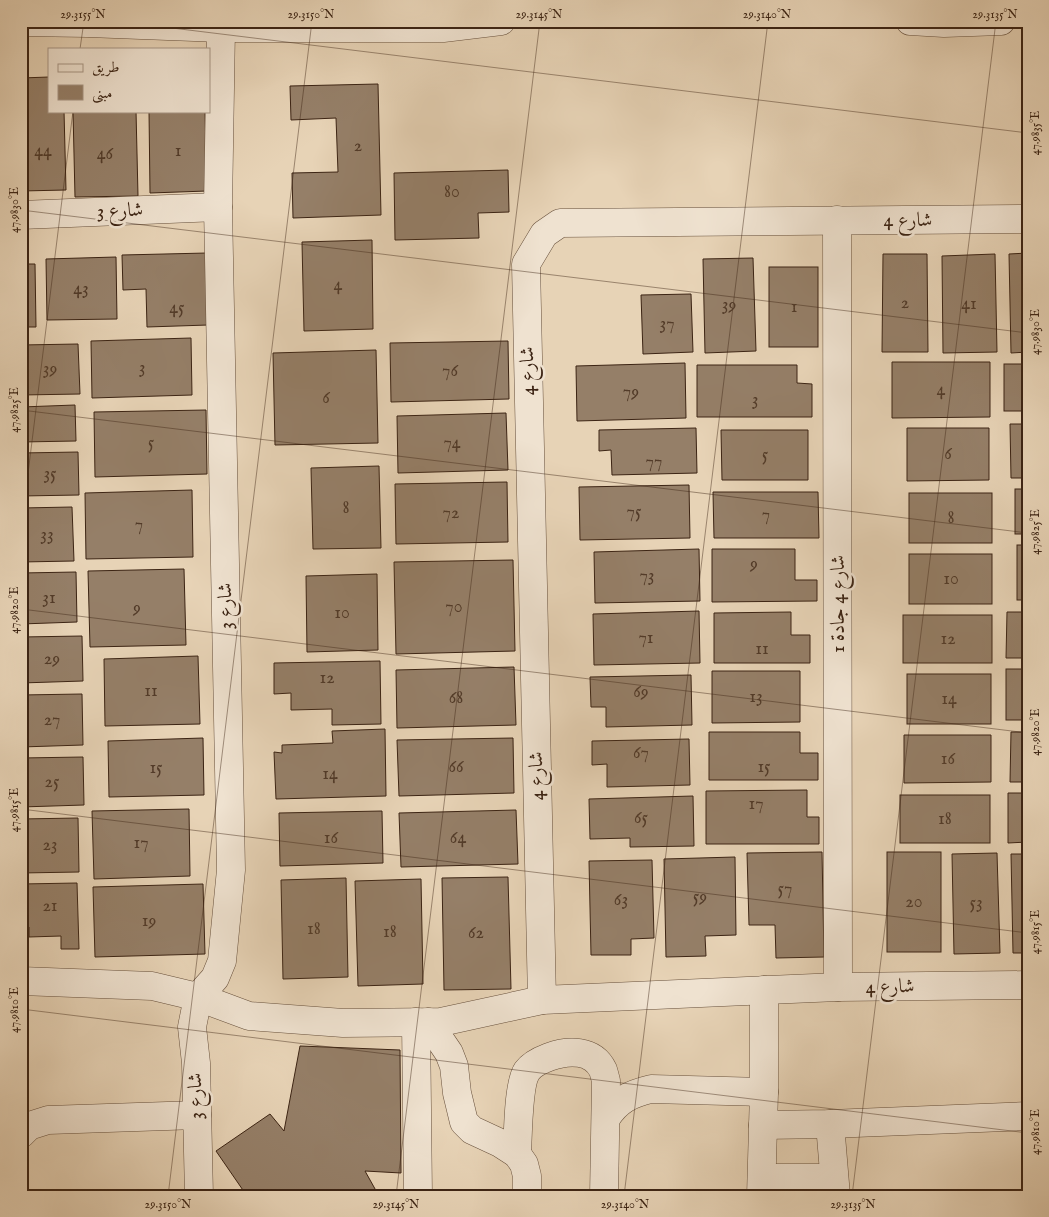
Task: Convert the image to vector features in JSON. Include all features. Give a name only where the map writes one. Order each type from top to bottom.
[{"type":"street","points":[[21,22],[87,22],[221,28],[443,28],[501,21]]},
{"type":"street","points":[[910,21],[944,23],[1001,21]]},
{"type":"street","name":"شارع 3","points":[[199,1196],[196,1063],[192,1027],[198,997],[215,978],[222,961],[231,870],[218,208],[221,28]]},
{"type":"street","name":"شارع 3","points":[[21,215],[218,208]]},
{"type":"street","name":"شارع 4","points":[[542,1000],[526,264],[544,234],[560,223],[1028,219]]},
{"type":"street","name":"شارع 4 جادة 1","points":[[837,220],[838,987]]},
{"type":"street","points":[[21,981],[152,986],[198,997]]},
{"type":"street","name":"شارع 4","points":[[198,997],[249,1016],[344,1023],[441,1022],[542,1000],[838,987],[1028,985]]},
{"type":"street","points":[[764,990],[762,1187],[835,1187],[830,1124]]},
{"type":"street","points":[[422,1022],[449,1053],[454,1066],[457,1093],[464,1122],[472,1130],[500,1143],[517,1154],[524,1164],[527,1176],[527,1196]]},
{"type":"street","points":[[418,1196],[422,1022]]},
{"type":"street","points":[[517,1154],[522,1084],[527,1071],[542,1060],[564,1052],[578,1052],[588,1055],[598,1062],[603,1070],[606,1081],[604,1196]]},
{"type":"street","points":[[606,1118],[621,1101],[651,1088],[764,1092]]},
{"type":"street","points":[[21,1134],[29,1126],[48,1120],[197,1116]]},
{"type":"street","points":[[763,1125],[1028,1116]]},
{"type":"building","points":[[48,77],[48,112],[64,112],[66,190],[21,191],[21,78]]},
{"type":"building","points":[[378,84],[381,215],[293,218],[292,173],[338,172],[336,118],[291,120],[290,86]]},
{"type":"building","points":[[73,112],[136,112],[138,196],[75,197]]},
{"type":"building","points":[[149,112],[205,112],[207,191],[150,193]]},
{"type":"building","points":[[508,170],[509,212],[478,213],[479,238],[395,240],[394,173]]},
{"type":"building","points":[[372,240],[373,329],[304,331],[302,242]]},
{"type":"building","points":[[207,253],[208,325],[147,327],[146,289],[123,290],[122,255]]},
{"type":"building","points":[[1028,253],[1028,352],[1011,353],[1009,254]]},
{"type":"building","points":[[883,254],[927,254],[928,352],[882,352]]},
{"type":"building","points":[[995,254],[997,352],[943,353],[942,256]]},
{"type":"building","points":[[116,257],[117,319],[47,320],[46,259]]},
{"type":"building","points":[[753,258],[756,351],[705,353],[703,259]]},
{"type":"building","points":[[21,264],[35,264],[36,327],[21,327]]},
{"type":"building","points":[[769,267],[818,267],[818,347],[769,347]]},
{"type":"building","points":[[691,294],[693,352],[643,354],[641,295]]},
{"type":"building","points":[[191,338],[192,395],[92,398],[91,341]]},
{"type":"building","points":[[508,341],[509,399],[391,402],[390,343]]},
{"type":"building","points":[[78,344],[80,394],[21,395],[21,345]]},
{"type":"building","points":[[376,350],[378,443],[275,445],[273,353]]},
{"type":"building","points":[[892,362],[990,362],[990,417],[892,418]]},
{"type":"building","points":[[685,363],[686,418],[577,421],[576,366]]},
{"type":"building","points":[[1004,364],[1028,364],[1028,411],[1004,411]]},
{"type":"building","points":[[697,365],[797,365],[797,383],[812,384],[812,417],[697,417]]},
{"type":"building","points":[[75,405],[76,441],[21,442],[21,407]]},
{"type":"building","points":[[206,410],[207,474],[95,477],[94,412]]},
{"type":"building","points":[[506,413],[508,470],[398,473],[397,416]]},
{"type":"building","points":[[1010,424],[1028,424],[1028,478],[1011,478]]},
{"type":"building","points":[[696,428],[697,473],[612,475],[611,450],[599,451],[599,430]]},
{"type":"building","points":[[907,428],[989,428],[989,480],[907,481]]},
{"type":"building","points":[[721,430],[808,430],[808,480],[722,480]]},
{"type":"building","points":[[78,452],[79,495],[21,496],[21,453]]},
{"type":"building","points":[[379,466],[381,548],[313,549],[311,468]]},
{"type":"building","points":[[507,482],[508,542],[396,544],[395,484]]},
{"type":"building","points":[[689,485],[690,538],[580,540],[579,487]]},
{"type":"building","points":[[1015,489],[1028,489],[1028,534],[1015,534]]},
{"type":"building","points":[[192,490],[193,557],[86,559],[85,493]]},
{"type":"building","points":[[713,492],[818,492],[819,538],[714,538]]},
{"type":"building","points":[[909,493],[992,493],[992,543],[909,543]]},
{"type":"building","points":[[72,507],[74,561],[21,562],[21,508]]},
{"type":"building","points":[[1017,545],[1028,545],[1028,600],[1017,600]]},
{"type":"building","points":[[699,549],[700,601],[595,603],[594,552]]},
{"type":"building","points":[[712,549],[795,549],[795,580],[817,580],[817,601],[712,602]]},
{"type":"building","points":[[909,554],[992,554],[992,604],[909,604]]},
{"type":"building","points":[[513,560],[515,651],[396,654],[394,562]]},
{"type":"building","points":[[184,569],[186,645],[90,647],[88,571]]},
{"type":"building","points":[[76,572],[77,622],[21,624],[21,573]]},
{"type":"building","points":[[377,574],[378,650],[307,652],[306,576]]},
{"type":"building","points":[[699,611],[700,663],[594,665],[593,614]]},
{"type":"building","points":[[791,612],[791,635],[810,635],[810,663],[714,663],[714,613]]},
{"type":"building","points":[[1007,612],[1028,612],[1028,658],[1006,658]]},
{"type":"building","points":[[903,615],[992,615],[992,663],[903,663]]},
{"type":"building","points":[[82,636],[83,681],[21,683],[21,637]]},
{"type":"building","points":[[198,656],[200,724],[105,726],[104,659]]},
{"type":"building","points":[[380,661],[381,724],[332,725],[332,709],[291,710],[291,693],[274,694],[274,663]]},
{"type":"building","points":[[514,667],[516,725],[397,728],[396,670]]},
{"type":"building","points":[[1006,669],[1028,669],[1028,720],[1006,720]]},
{"type":"building","points":[[712,671],[800,671],[800,722],[712,723]]},
{"type":"building","points":[[907,674],[991,674],[991,724],[907,724]]},
{"type":"building","points":[[691,675],[692,725],[606,727],[606,707],[591,707],[590,677]]},
{"type":"building","points":[[82,694],[83,745],[21,747],[21,695]]},
{"type":"building","points":[[385,729],[386,796],[276,799],[274,752],[282,753],[282,745],[333,743],[332,731]]},
{"type":"building","points":[[709,732],[800,732],[800,753],[818,753],[818,780],[709,780]]},
{"type":"building","points":[[1011,732],[1028,732],[1028,782],[1010,782]]},
{"type":"building","points":[[904,735],[991,735],[991,782],[904,783]]},
{"type":"building","points":[[203,738],[204,795],[109,797],[108,741]]},
{"type":"building","points":[[513,738],[514,793],[399,796],[397,740]]},
{"type":"building","points":[[689,739],[690,785],[607,787],[607,764],[592,765],[592,741]]},
{"type":"building","points":[[83,757],[84,805],[21,807],[21,758]]},
{"type":"building","points":[[807,790],[807,817],[819,817],[819,844],[706,844],[706,791]]},
{"type":"building","points":[[1008,793],[1028,793],[1028,842],[1008,843]]},
{"type":"building","points":[[900,795],[990,795],[990,843],[900,843]]},
{"type":"building","points":[[693,796],[694,846],[630,847],[630,838],[590,839],[589,799]]},
{"type":"building","points":[[189,809],[190,876],[94,879],[92,811]]},
{"type":"building","points":[[516,810],[518,864],[401,867],[399,813]]},
{"type":"building","points":[[382,811],[383,863],[280,866],[279,813]]},
{"type":"building","points":[[78,818],[79,872],[21,873],[21,819]]},
{"type":"building","points":[[822,852],[824,957],[776,958],[775,925],[749,925],[747,853]]},
{"type":"building","points":[[887,852],[941,852],[941,952],[887,952]]},
{"type":"building","points":[[997,853],[1000,953],[954,954],[952,854]]},
{"type":"building","points":[[1011,854],[1028,854],[1028,953],[1013,953]]},
{"type":"building","points":[[735,857],[736,935],[705,936],[706,956],[666,957],[664,859]]},
{"type":"building","points":[[652,860],[654,938],[631,939],[631,955],[591,955],[589,861]]},
{"type":"building","points":[[508,877],[511,989],[444,990],[442,878]]},
{"type":"building","points":[[346,878],[348,977],[283,979],[281,880]]},
{"type":"building","points":[[421,879],[423,984],[358,986],[355,881]]},
{"type":"building","points":[[77,883],[79,949],[61,949],[61,936],[29,937],[29,927],[21,927],[21,884]]},
{"type":"building","points":[[203,884],[205,954],[95,957],[93,887]]},
{"type":"building","points":[[300,1046],[400,1050],[401,1173],[365,1171],[379,1196],[247,1196],[216,1151],[270,1114],[284,1131]]}]
